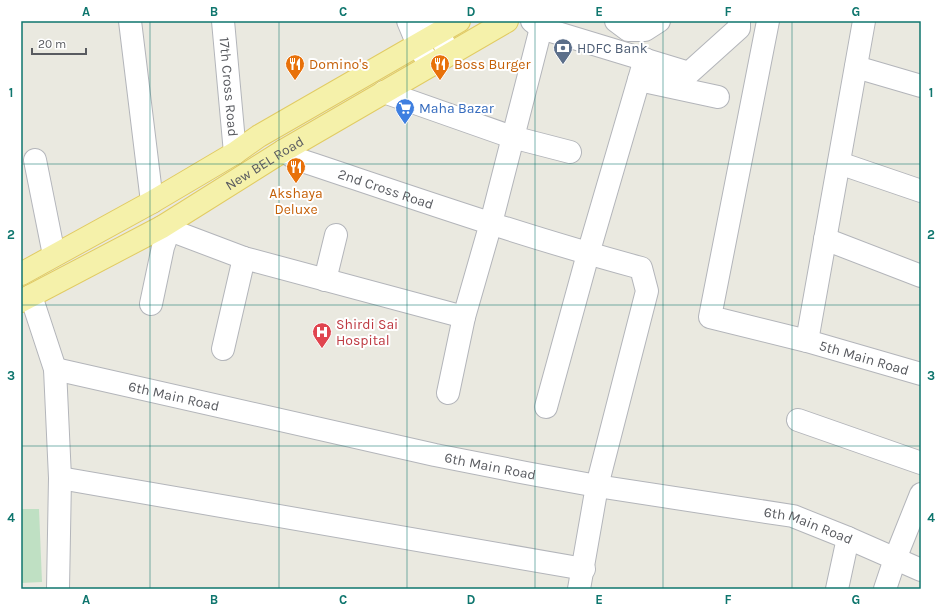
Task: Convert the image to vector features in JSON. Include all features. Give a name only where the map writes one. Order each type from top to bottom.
[{"type":"main road","name":"New BEL Road","points":[[21,274],[152,202],[235,153],[259,136],[418,45],[434,27],[459,21]]},
{"type":"main road","name":"New BEL Road","points":[[26,299],[166,229],[283,151],[507,21]]},
{"type":"street","points":[[130,21],[152,202]]},
{"type":"street","name":"17th Cross Road","points":[[223,21],[235,153]]},
{"type":"street","points":[[408,21],[418,45],[430,65]]},
{"type":"street","points":[[616,21],[628,30],[645,30],[659,21]]},
{"type":"street","points":[[448,392],[464,317],[491,223],[537,25],[689,73],[739,28],[739,21]]},
{"type":"street","name":"5th Main Road","points":[[768,21],[710,317],[807,341],[921,374]]},
{"type":"street","points":[[807,341],[864,21]]},
{"type":"street","points":[[434,27],[450,54]]},
{"type":"street","points":[[546,408],[588,254],[645,59]]},
{"type":"street","points":[[856,67],[921,86]]},
{"type":"street","points":[[639,80],[718,97]]},
{"type":"street","points":[[384,92],[512,137],[570,152]]},
{"type":"street","name":"2nd Cross Road","points":[[283,151],[297,159],[491,223],[588,254],[641,268],[648,291],[597,486]]},
{"type":"street","points":[[34,160],[54,255]]},
{"type":"street","points":[[839,162],[921,191]]},
{"type":"street","points":[[151,304],[166,229],[244,258],[464,317]]},
{"type":"street","points":[[325,280],[336,235]]},
{"type":"street","points":[[825,239],[921,276]]},
{"type":"street","points":[[223,349],[244,258]]},
{"type":"street","points":[[26,299],[55,369],[60,478],[58,589]]},
{"type":"street","name":"6th Main Road","points":[[55,369],[435,455],[597,486],[792,516],[848,538],[921,570]]},
{"type":"street","points":[[798,420],[921,463]]},
{"type":"street","points":[[60,478],[582,579],[597,486]]},
{"type":"street","points":[[885,589],[895,559],[921,494]]},
{"type":"street","points":[[837,589],[848,538]]},
{"type":"green space","points":[[21,509],[39,509],[42,582],[21,583]]},
{"type":"place","name":"HDFC Bank","points":[[563,65]]},
{"type":"place","name":"Domino's","points":[[295,81]]},
{"type":"place","name":"Boss Burger","points":[[440,81]]},
{"type":"place","name":"Maha Bazar","points":[[405,125]]},
{"type":"place","name":"Akshaya Deluxe","points":[[296,184]]},
{"type":"place","name":"Shirdi Sai Hospital","points":[[322,349]]}]
